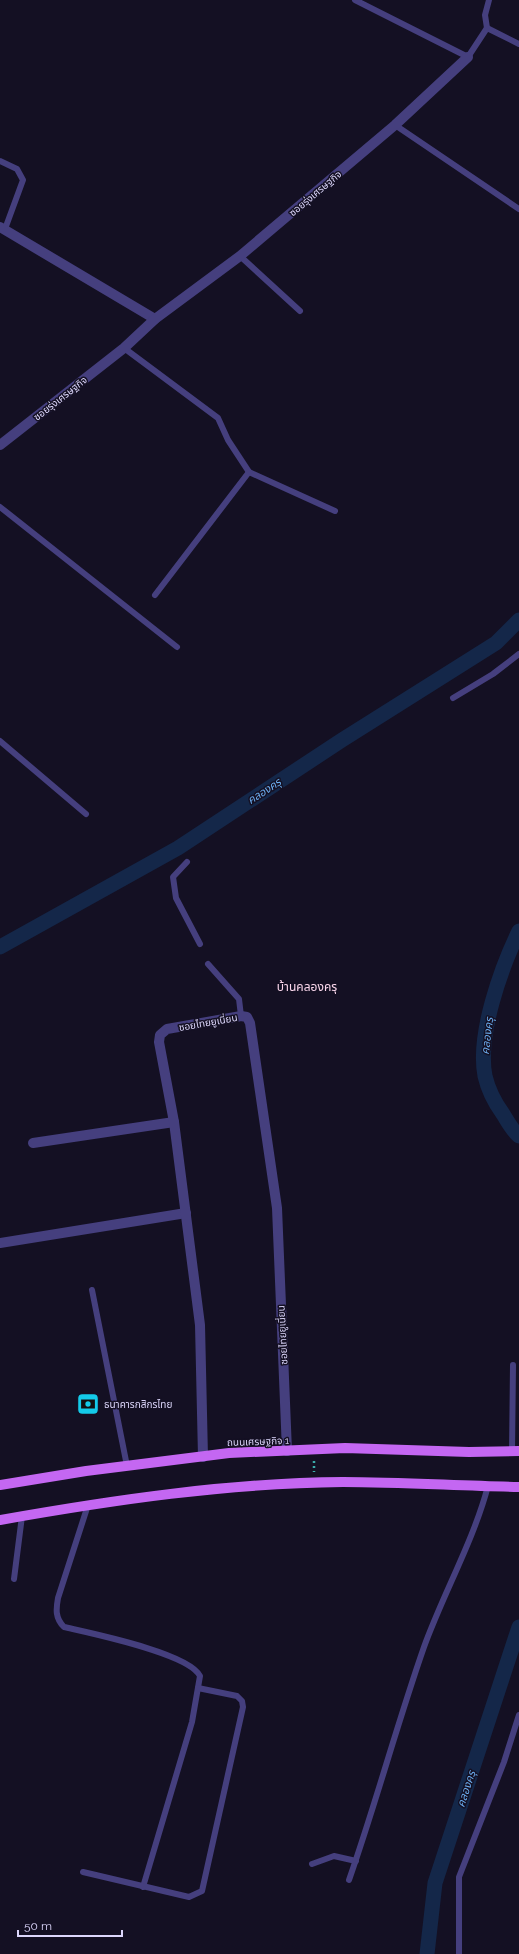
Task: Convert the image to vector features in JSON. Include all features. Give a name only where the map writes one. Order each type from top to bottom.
[{"type":"main road","name":"ถนนเศรษฐกิจ 1","points":[[0,1485],[203,1456],[345,1448],[469,1452],[515,1451]]},
{"type":"main road","points":[[0,1520],[88,1505],[229,1487],[343,1482],[519,1487]]},
{"type":"street","name":"ซอยรุ่งเศรษฐกิจ","points":[[0,445],[124,348],[155,319],[240,256],[395,125],[468,57]]},
{"type":"street","points":[[2,228],[155,319]]},
{"type":"street","name":"ซอยไทยยูเนี่ยน","points":[[203,1456],[200,1325],[174,1122],[159,1042],[160,1035],[167,1029],[241,1016],[248,1017],[250,1023],[277,1208],[288,1451]]},
{"type":"street","points":[[33,1143],[174,1122]]},
{"type":"street","points":[[0,1243],[186,1213]]},
{"type":"lane","points":[[355,0],[468,57],[487,28],[485,15],[489,0]]},
{"type":"lane","points":[[487,28],[519,44]]},
{"type":"lane","points":[[395,125],[519,209]]},
{"type":"lane","points":[[0,161],[18,169],[23,180],[2,228]]},
{"type":"lane","points":[[240,256],[300,311]]},
{"type":"lane","points":[[124,348],[218,418],[228,440],[249,472],[335,511]]},
{"type":"lane","points":[[155,595],[249,472]]},
{"type":"lane","points":[[0,507],[177,647]]},
{"type":"lane","points":[[453,698],[493,674],[519,654]]},
{"type":"lane","points":[[0,741],[86,814]]},
{"type":"lane","points":[[187,862],[173,877],[176,898],[200,944]]},
{"type":"lane","points":[[208,964],[239,999],[241,1016]]},
{"type":"lane","points":[[92,1290],[127,1466]]},
{"type":"lane","points":[[512,1365],[515,1451]]},
{"type":"lane","points":[[349,1880],[425,1646],[467,1548],[481,1511],[488,1486]]},
{"type":"lane","points":[[88,1505],[58,1598],[56,1612],[59,1622],[64,1627],[147,1648],[193,1667],[200,1676],[192,1722],[143,1887]]},
{"type":"lane","points":[[14,1579],[22,1516]]},
{"type":"lane","points":[[84,1872],[189,1897],[202,1891],[243,1707],[242,1701],[237,1696],[198,1688]]},
{"type":"lane","points":[[458,1954],[459,1877],[504,1762],[519,1714]]},
{"type":"lane","points":[[312,1864],[334,1856],[356,1861]]},
{"type":"waterway","name":"คลองครุ","points":[[0,947],[178,848],[342,740],[496,643],[519,620]]},
{"type":"waterway","name":"คลองครุ","points":[[519,931],[498,982],[492,1002],[484,1041],[483,1060],[485,1076],[492,1096],[510,1126],[519,1136]]},
{"type":"waterway","name":"คลองครุ","points":[[427,1954],[435,1883],[519,1627]]},
{"type":"place","name":"ธนาคารกสิกรไทย","points":[[88,1404]]},
{"type":"district","name":"บ้านคลองครุ","points":[[307,987]]}]
